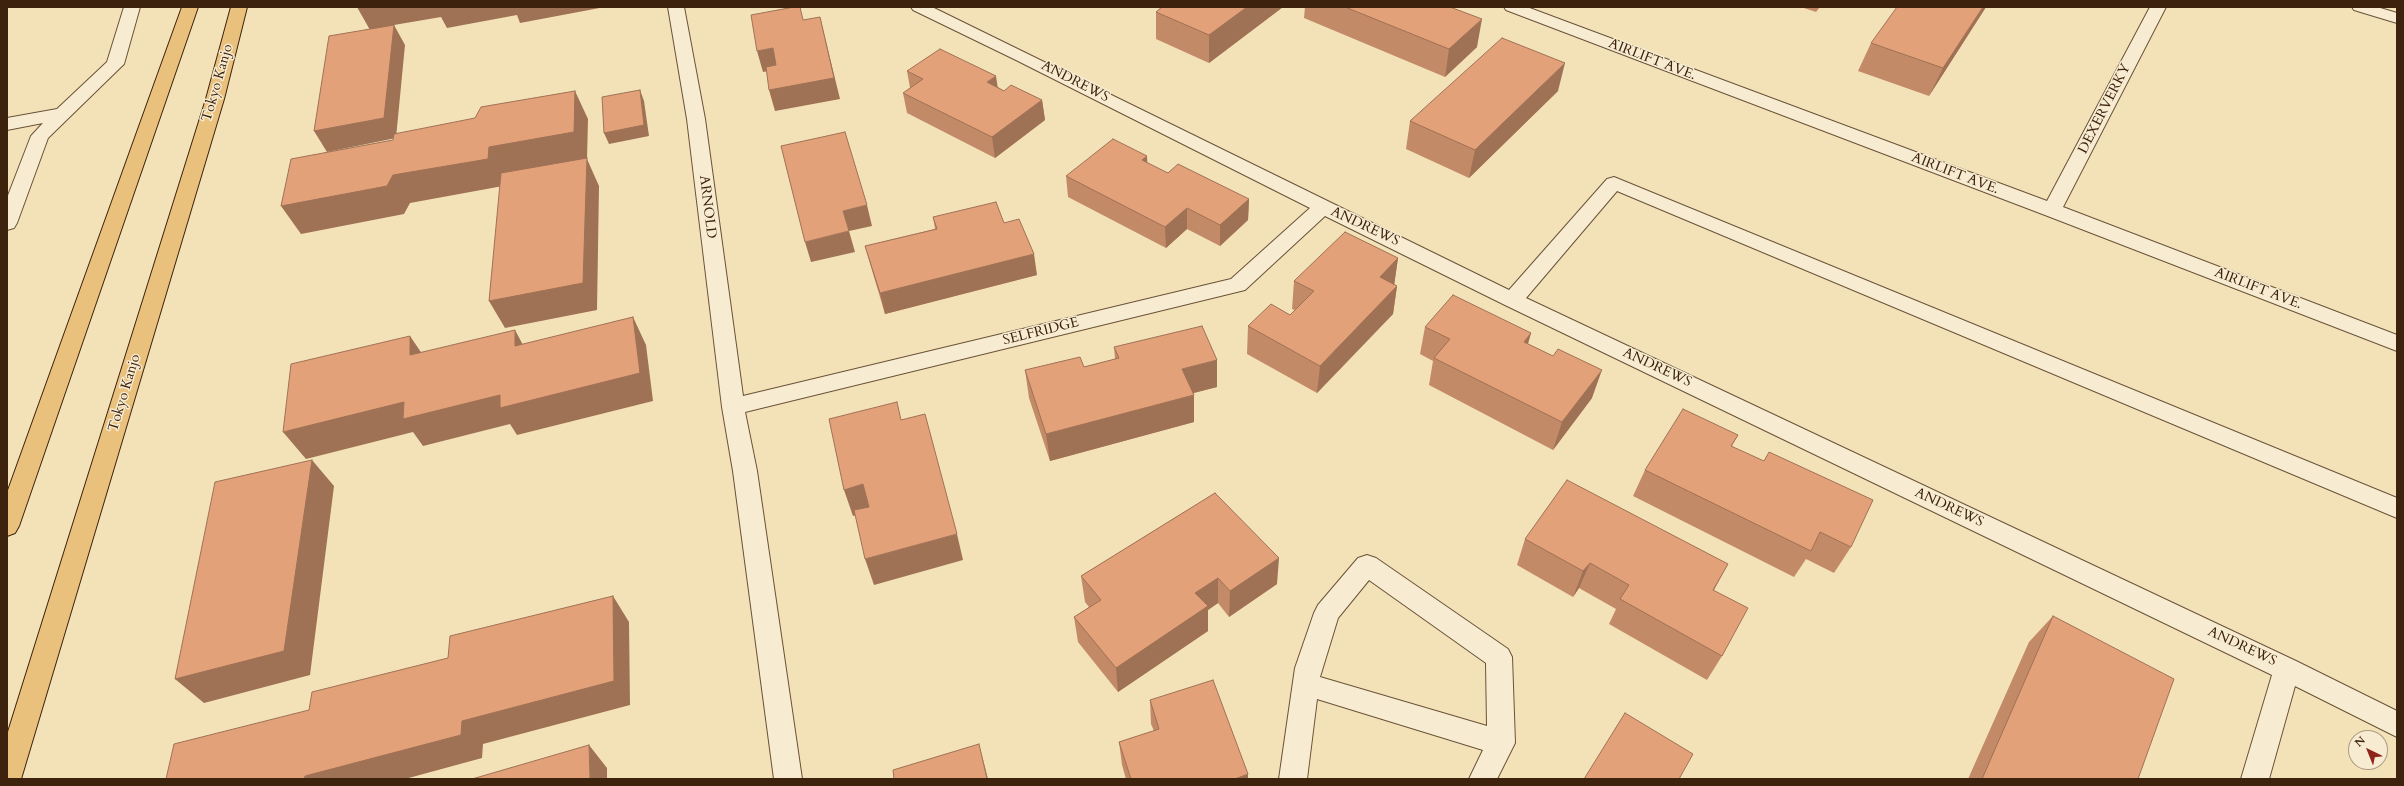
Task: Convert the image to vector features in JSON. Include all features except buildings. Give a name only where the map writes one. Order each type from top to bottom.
[{"type":"highway","points":[[7,526],[190,7]]},
{"type":"highway","name":"Tokyo Kanjo","points":[[7,779],[215,99],[239,7]]},
{"type":"lane","points":[[7,223],[40,136],[115,64],[132,7]]},
{"type":"lane","name":"ARNOLD","points":[[676,7],[696,119],[733,407],[745,471],[788,779]]},
{"type":"lane","name":"ANDREWS","points":[[919,7],[1022,56],[1512,300],[2287,668],[2397,726]]},
{"type":"lane","name":"AIRLIFT AVE.","points":[[1512,7],[2052,210],[2397,343]]},
{"type":"lane","name":"DEXERVERKY","points":[[2052,210],[2158,7]]},
{"type":"lane","points":[[2360,7],[2397,18]]},
{"type":"lane","points":[[7,124],[62,114]]},
{"type":"lane","points":[[1512,300],[1614,182],[2397,508]]},
{"type":"lane","name":"SELFRIDGE","points":[[733,407],[1238,285],[1323,207]]},
{"type":"lane","points":[[1293,779],[1308,668],[1327,613],[1367,565],[1499,657],[1501,743],[1483,779]]},
{"type":"lane","points":[[2255,779],[2287,668]]},
{"type":"lane","points":[[1305,684],[1501,743]]}]
